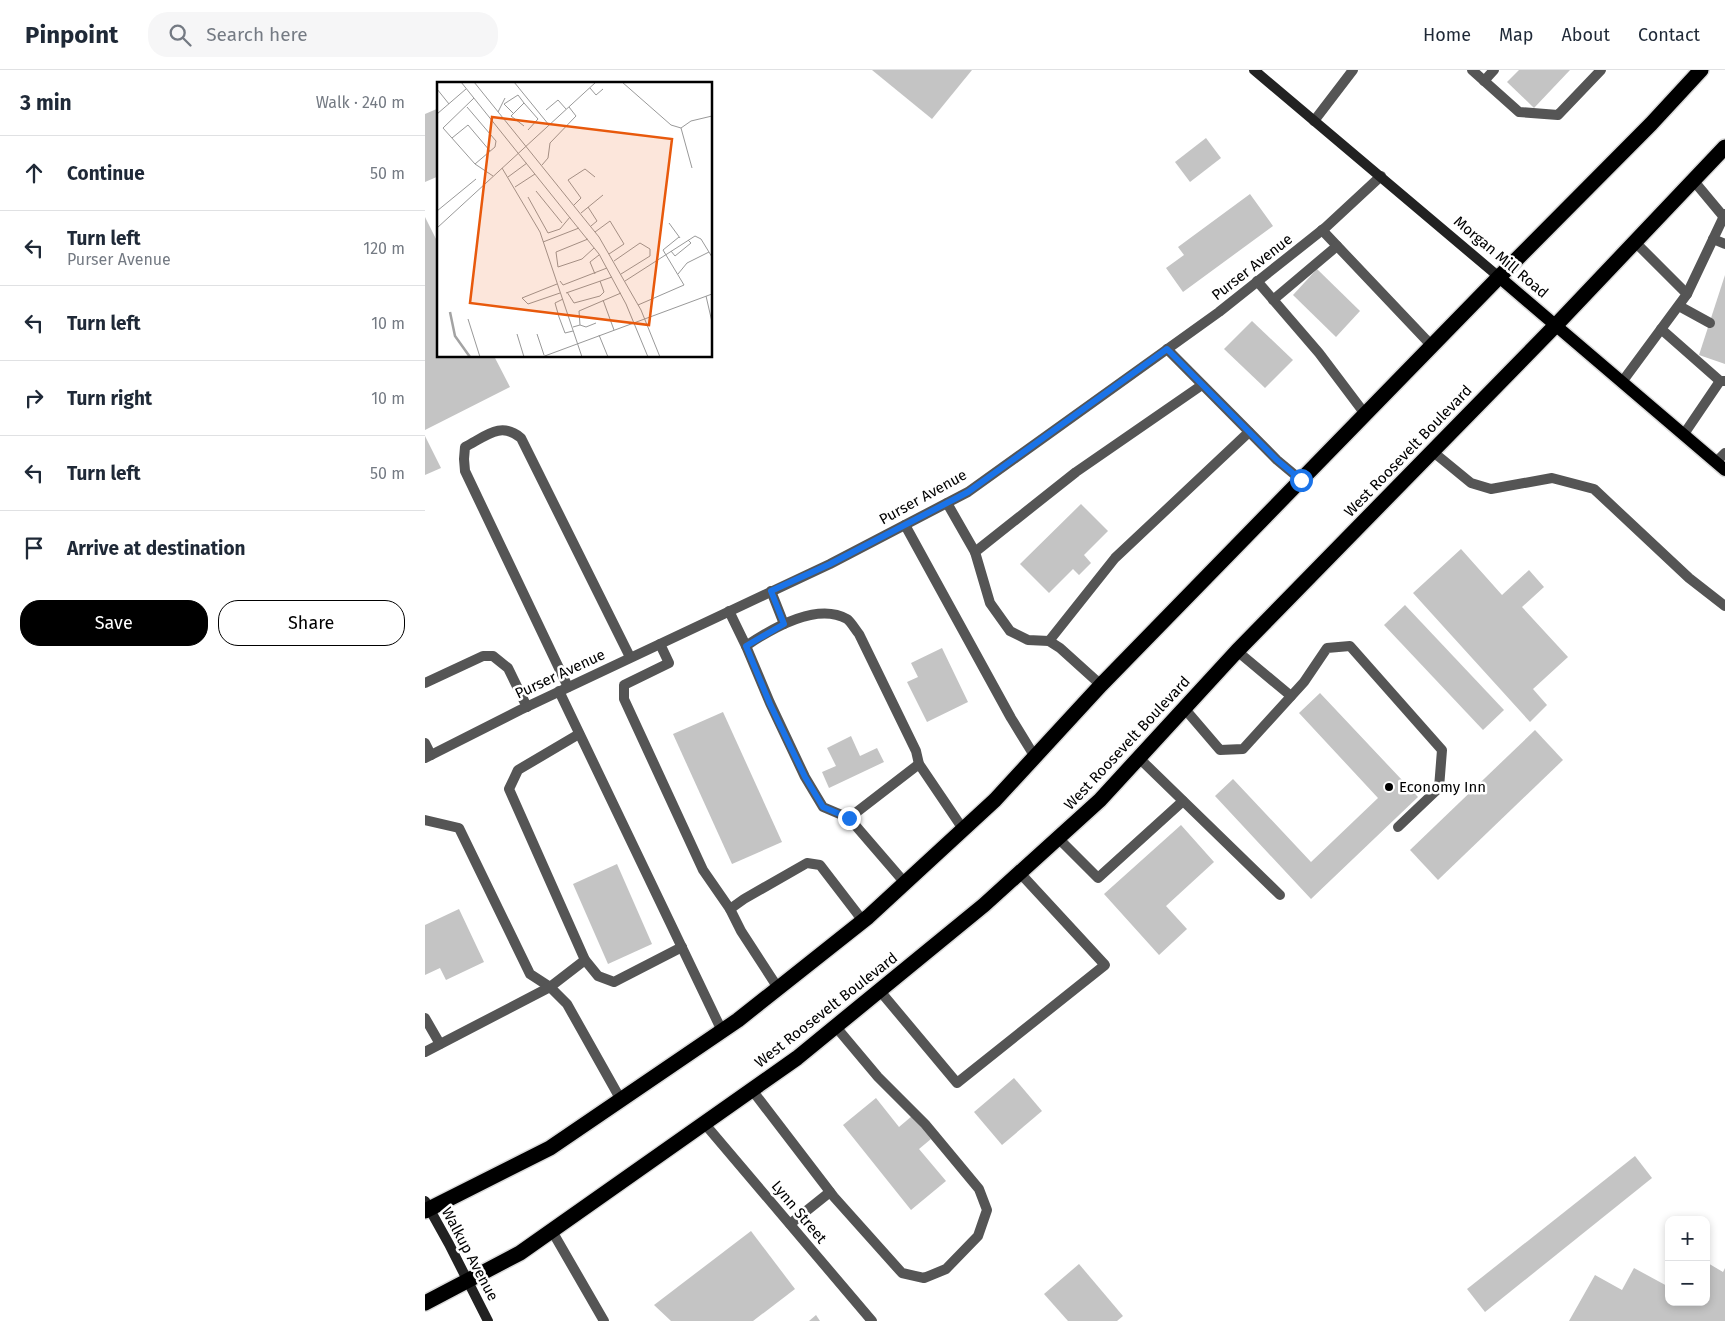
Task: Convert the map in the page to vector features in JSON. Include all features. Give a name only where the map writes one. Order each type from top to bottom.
[{"type":"highway","points":[[426,1207],[550,1148],[722,1031],[863,921],[995,800],[1101,685],[1651,124],[1701,70]]},
{"type":"highway","name":"West Roosevelt Boulevard","points":[[425,1303],[520,1253],[752,1090],[797,1058],[984,906],[1100,800],[1237,651],[1555,325],[1725,147]]},
{"type":"main road","name":"Morgan Mill Road","points":[[1254,70],[1684,434],[1722,462]]},
{"type":"main road","name":"Walkup Avenue","points":[[426,1207],[468,1281],[488,1321]]},
{"type":"street","points":[[1315,121],[1353,70]]},
{"type":"street","points":[[1473,70],[1519,112],[1558,115],[1601,70]]},
{"type":"street","points":[[1484,81],[1494,70]]},
{"type":"street","name":"Purser Avenue","points":[[428,756],[564,689],[830,564],[968,492],[1219,312],[1322,230],[1381,176]]},
{"type":"street","points":[[1622,382],[1687,294],[1724,215],[1693,180]]},
{"type":"street","points":[[1322,230],[1432,346]]},
{"type":"street","points":[[1713,239],[1725,244]]},
{"type":"street","points":[[1635,242],[1687,294]]},
{"type":"street","points":[[1273,300],[1337,246]]},
{"type":"street","points":[[1257,281],[1319,353],[1365,414]]},
{"type":"street","points":[[1679,306],[1709,323]]},
{"type":"street","points":[[1661,329],[1722,381],[1684,434]]},
{"type":"street","points":[[1167,349],[1277,460],[1301,480]]},
{"type":"street","points":[[975,552],[1075,472],[1202,385]]},
{"type":"street","points":[[631,658],[521,438],[514,432],[499,429],[465,447],[465,471],[564,689],[579,734],[722,1031]]},
{"type":"street","points":[[1049,641],[1115,558],[1249,432]]},
{"type":"street","points":[[1432,451],[1471,483],[1491,489],[1552,478],[1594,489],[1689,578],[1725,606]]},
{"type":"street","points":[[947,502],[975,552],[990,603],[1010,631],[1027,640],[1049,641],[1061,648],[1101,685]]},
{"type":"street","points":[[905,524],[1011,718],[1035,757]]},
{"type":"street","points":[[771,591],[784,624]]},
{"type":"street","points":[[729,611],[805,777],[823,807],[849,818],[905,883]]},
{"type":"street","points":[[746,646],[784,624],[808,616],[828,613],[848,620],[859,634],[916,752],[919,764],[963,829]]},
{"type":"street","points":[[660,644],[669,663],[624,684],[624,699],[703,870],[730,909],[741,931],[778,988]]},
{"type":"street","points":[[1184,708],[1220,750],[1243,750],[1304,682],[1327,648],[1350,646],[1442,750],[1439,788],[1398,827]]},
{"type":"street","points":[[1237,651],[1291,696]]},
{"type":"street","points":[[425,682],[483,656],[493,656],[508,668],[527,707]]},
{"type":"street","points":[[579,734],[518,770],[509,789],[585,960],[598,976],[614,982],[682,947]]},
{"type":"street","points":[[425,743],[428,756]]},
{"type":"street","points":[[1139,758],[1280,895]]},
{"type":"street","points":[[849,818],[919,764]]},
{"type":"street","points":[[1058,838],[1098,878],[1183,801]]},
{"type":"street","points":[[425,820],[459,828],[530,974],[550,987],[567,1004],[621,1100]]},
{"type":"street","points":[[730,909],[807,863],[819,865],[863,921]]},
{"type":"street","points":[[880,991],[957,1083],[1105,965],[1020,873]]},
{"type":"street","points":[[425,1052],[550,987],[585,960]]},
{"type":"street","points":[[425,1018],[440,1044]]},
{"type":"street","points":[[752,1090],[830,1192],[902,1273],[924,1278],[946,1269],[978,1236],[987,1210],[979,1189],[925,1124],[878,1077],[836,1027]]},
{"type":"street","name":"Lynn Street","points":[[704,1123],[872,1321]]},
{"type":"street","points":[[789,1224],[830,1192]]},
{"type":"street","points":[[552,1230],[604,1321]]},
{"type":"building","points":[[872,70],[972,70],[932,119]]},
{"type":"building","points":[[1519,70],[1570,70],[1534,108],[1507,82]]},
{"type":"building","points":[[437,109],[437,177],[425,182],[425,114]]},
{"type":"building","points":[[1206,138],[1221,158],[1190,182],[1175,162]]},
{"type":"building","points":[[1250,194],[1273,226],[1183,292],[1166,268],[1184,255],[1178,247]]},
{"type":"building","points":[[425,217],[437,241],[437,358],[495,358],[510,387],[425,430]]},
{"type":"building","points":[[1317,269],[1360,311],[1336,337],[1293,295]]},
{"type":"building","points":[[1725,275],[1725,364],[1699,355]]},
{"type":"building","points":[[1252,321],[1293,360],[1265,388],[1224,349]]},
{"type":"building","points":[[425,436],[441,468],[425,475]]},
{"type":"building","points":[[1081,504],[1108,531],[1084,555],[1091,563],[1079,575],[1073,569],[1049,593],[1020,564]]},
{"type":"building","points":[[1461,549],[1502,595],[1529,570],[1544,587],[1522,607],[1568,657],[1533,689],[1547,705],[1530,722],[1413,593]]},
{"type":"building","points":[[1405,605],[1504,710],[1483,730],[1384,625]]},
{"type":"building","points":[[942,648],[968,702],[927,722],[907,682],[918,677],[911,663]]},
{"type":"building","name":"Economy Inn","points":[[1320,693],[1418,797],[1311,899],[1215,796],[1233,779],[1311,862],[1378,798],[1299,713]]},
{"type":"building","points":[[723,712],[782,842],[732,864],[673,734]]},
{"type":"building","points":[[1535,730],[1563,760],[1438,880],[1410,850]]},
{"type":"building","points":[[851,736],[860,756],[877,748],[884,762],[829,788],[822,772],[836,766],[827,748]]},
{"type":"building","points":[[1181,825],[1214,862],[1166,906],[1187,929],[1159,955],[1104,894]]},
{"type":"building","points":[[617,864],[652,944],[608,964],[573,884]]},
{"type":"building","points":[[459,909],[484,962],[446,980],[440,968],[425,975],[425,925]]},
{"type":"building","points":[[1014,1078],[1042,1111],[1002,1145],[974,1112]]},
{"type":"building","points":[[876,1098],[899,1127],[912,1116],[931,1139],[919,1149],[946,1181],[911,1210],[843,1125]]},
{"type":"building","points":[[1635,1156],[1652,1178],[1485,1312],[1467,1289]]},
{"type":"building","points":[[751,1231],[795,1289],[753,1321],[671,1321],[654,1305]]},
{"type":"building","points":[[1079,1264],[1123,1316],[1117,1321],[1068,1321],[1044,1294]]},
{"type":"building","points":[[1710,1264],[1723,1272],[1725,1268],[1725,1321],[1569,1321],[1595,1275],[1622,1290],[1634,1268],[1665,1285],[1665,1306],[1710,1306]]},
{"type":"building","points":[[816,1315],[820,1321],[809,1321]]},
{"type":"place","name":"Economy Inn","points":[[1389,787]]},
{"type":"route","points":[[849,818],[823,807],[805,777],[770,704],[746,646],[784,624],[771,591],[830,564],[968,492],[1167,349],[1277,460],[1301,480]]}]
